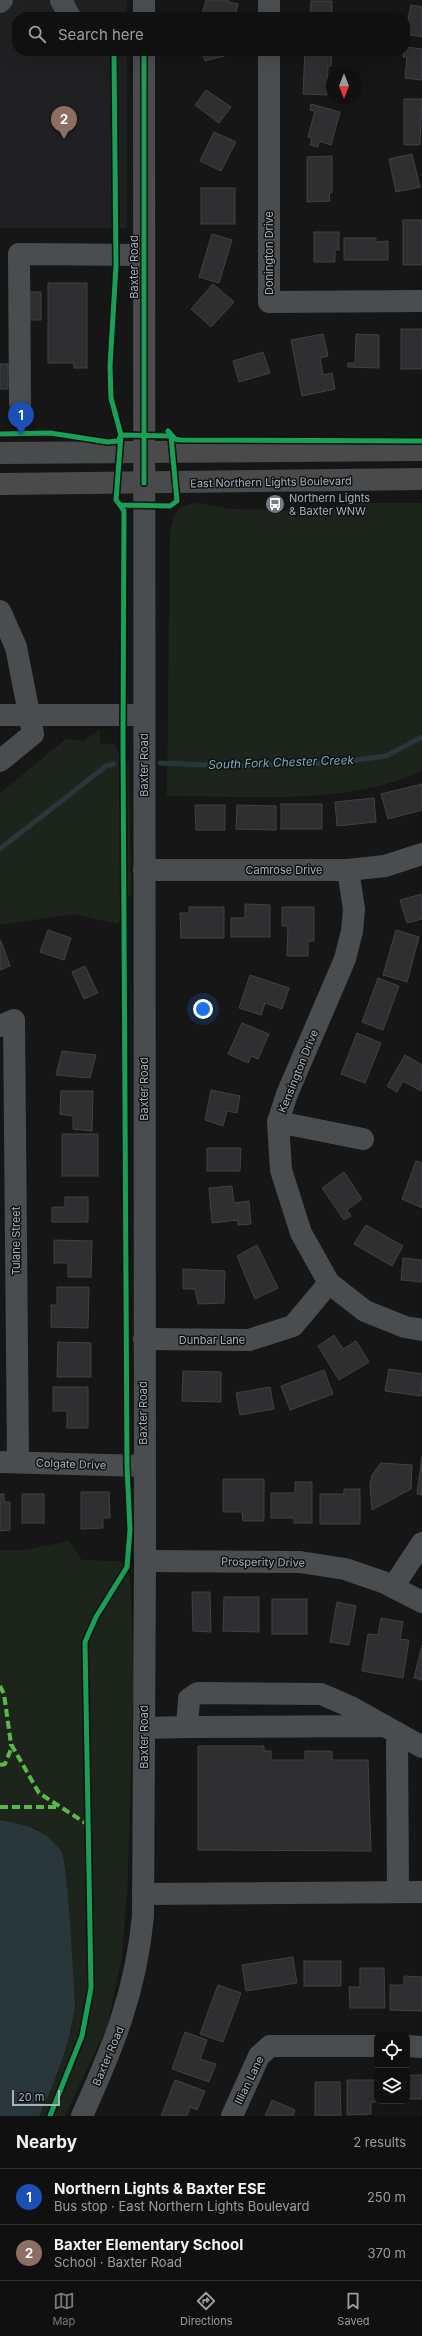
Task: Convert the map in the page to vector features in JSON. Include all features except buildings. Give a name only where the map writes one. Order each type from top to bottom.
[{"type":"main road","points":[[0,453],[422,450]]},
{"type":"main road","name":"East Northern Lights Boulevard","points":[[0,484],[422,479]]},
{"type":"street","points":[[61,0],[67,12]]},
{"type":"street","points":[[144,0],[144,12]]},
{"type":"street","points":[[269,0],[269,12]]},
{"type":"street","name":"Baxter Road","points":[[82,2116],[114,2043],[132,1987],[140,1952],[143,1894],[145,1561],[143,1466],[144,56]]},
{"type":"street","name":"Donington Drive","points":[[269,56],[269,302],[422,301]]},
{"type":"street","points":[[20,403],[19,254],[144,255]]},
{"type":"street","points":[[0,611],[16,647],[24,684],[28,716],[33,734],[0,761]]},
{"type":"street","points":[[0,715],[144,715]]},
{"type":"street","name":"Camrose Drive","points":[[144,870],[348,870],[385,866],[422,854]]},
{"type":"street","name":"Kensington Drive","points":[[348,870],[354,909],[352,931],[345,958],[287,1094],[278,1122],[281,1170],[301,1233],[330,1283],[365,1311],[405,1327],[422,1330]]},
{"type":"street","name":"Tulane Street","points":[[7,1023],[9,1462]]},
{"type":"street","points":[[278,1122],[363,1139]]},
{"type":"street","name":"Dunbar Lane","points":[[144,1339],[249,1340],[293,1326],[330,1283]]},
{"type":"street","name":"Colgate Drive","points":[[9,1462],[143,1466]]},
{"type":"street","points":[[393,1587],[422,1543]]},
{"type":"street","name":"Prosperity Drive","points":[[145,1561],[300,1562],[345,1569],[393,1587],[422,1602]]},
{"type":"street","points":[[187,1727],[189,1699],[198,1693],[321,1694],[352,1707],[422,1748]]},
{"type":"street","points":[[144,1728],[187,1727],[391,1730]]},
{"type":"street","points":[[391,1730],[398,1892]]},
{"type":"street","points":[[143,1894],[422,1892]]},
{"type":"street","name":"Illian Lane","points":[[232,2116],[259,2056],[270,2046],[374,2046]]},
{"type":"street","points":[[410,2046],[422,2046]]},
{"type":"shaded area","points":[[0,0],[127,0],[127,12],[12,12],[12,56],[127,56],[127,228],[0,228]]},
{"type":"shaded area","points":[[197,503],[231,509],[312,511],[347,503],[422,503],[422,771],[393,782],[362,790],[330,794],[297,797],[167,796],[170,533],[174,516],[177,512],[184,506]]},
{"type":"shaded area","points":[[100,729],[100,743],[114,744],[129,767],[131,892],[118,924],[74,914],[0,925],[0,793],[66,739],[84,741]]},
{"type":"shaded area","points":[[69,1541],[82,1560],[118,1561],[127,1567],[130,1578],[134,1666],[128,1879],[122,1957],[107,2027],[65,2116],[39,2116],[72,2027],[66,1877],[62,1852],[38,1829],[0,1820],[0,1550],[24,1550]]},
{"type":"shaded area","points":[[0,1820],[26,1826],[41,1832],[61,1851],[64,1860],[75,2006],[66,2048],[39,2116],[0,2116]]},
{"type":"waterway","name":"South Fork Chester Creek","points":[[160,763],[233,766],[333,763],[386,756],[422,737]]},
{"type":"waterway","name":"South Fork Chester Creek","points":[[0,849],[106,766],[114,764]]},
{"type":"marked path","points":[[0,1686],[4,1694],[11,1744],[39,1793],[87,1824]]},
{"type":"marked path","points":[[0,1765],[5,1764],[11,1749],[11,1744]]},
{"type":"marked path","points":[[0,1807],[60,1807]]},
{"type":"cycle path","points":[[0,434],[50,433],[108,442],[118,441],[121,435],[111,398],[110,366],[116,266],[114,56]]},
{"type":"cycle path","points":[[144,56],[144,483]]},
{"type":"cycle path","points":[[168,431],[175,439],[180,440],[422,441]]},
{"type":"cycle path","points":[[121,435],[171,436],[177,501],[170,506],[120,505],[116,500],[121,435]]},
{"type":"cycle path","points":[[50,2116],[82,2036],[91,1988],[85,1642],[96,1617],[127,1567],[130,1530],[127,1466],[123,744],[124,511],[120,505]]},
{"type":"place","name":"Baxter Elementary School","points":[[64,139]]},
{"type":"place","name":"Northern Lights & Baxter ESE","points":[[21,435]]},
{"type":"place","name":"Northern Lights & Baxter WNW","points":[[275,504]]}]
